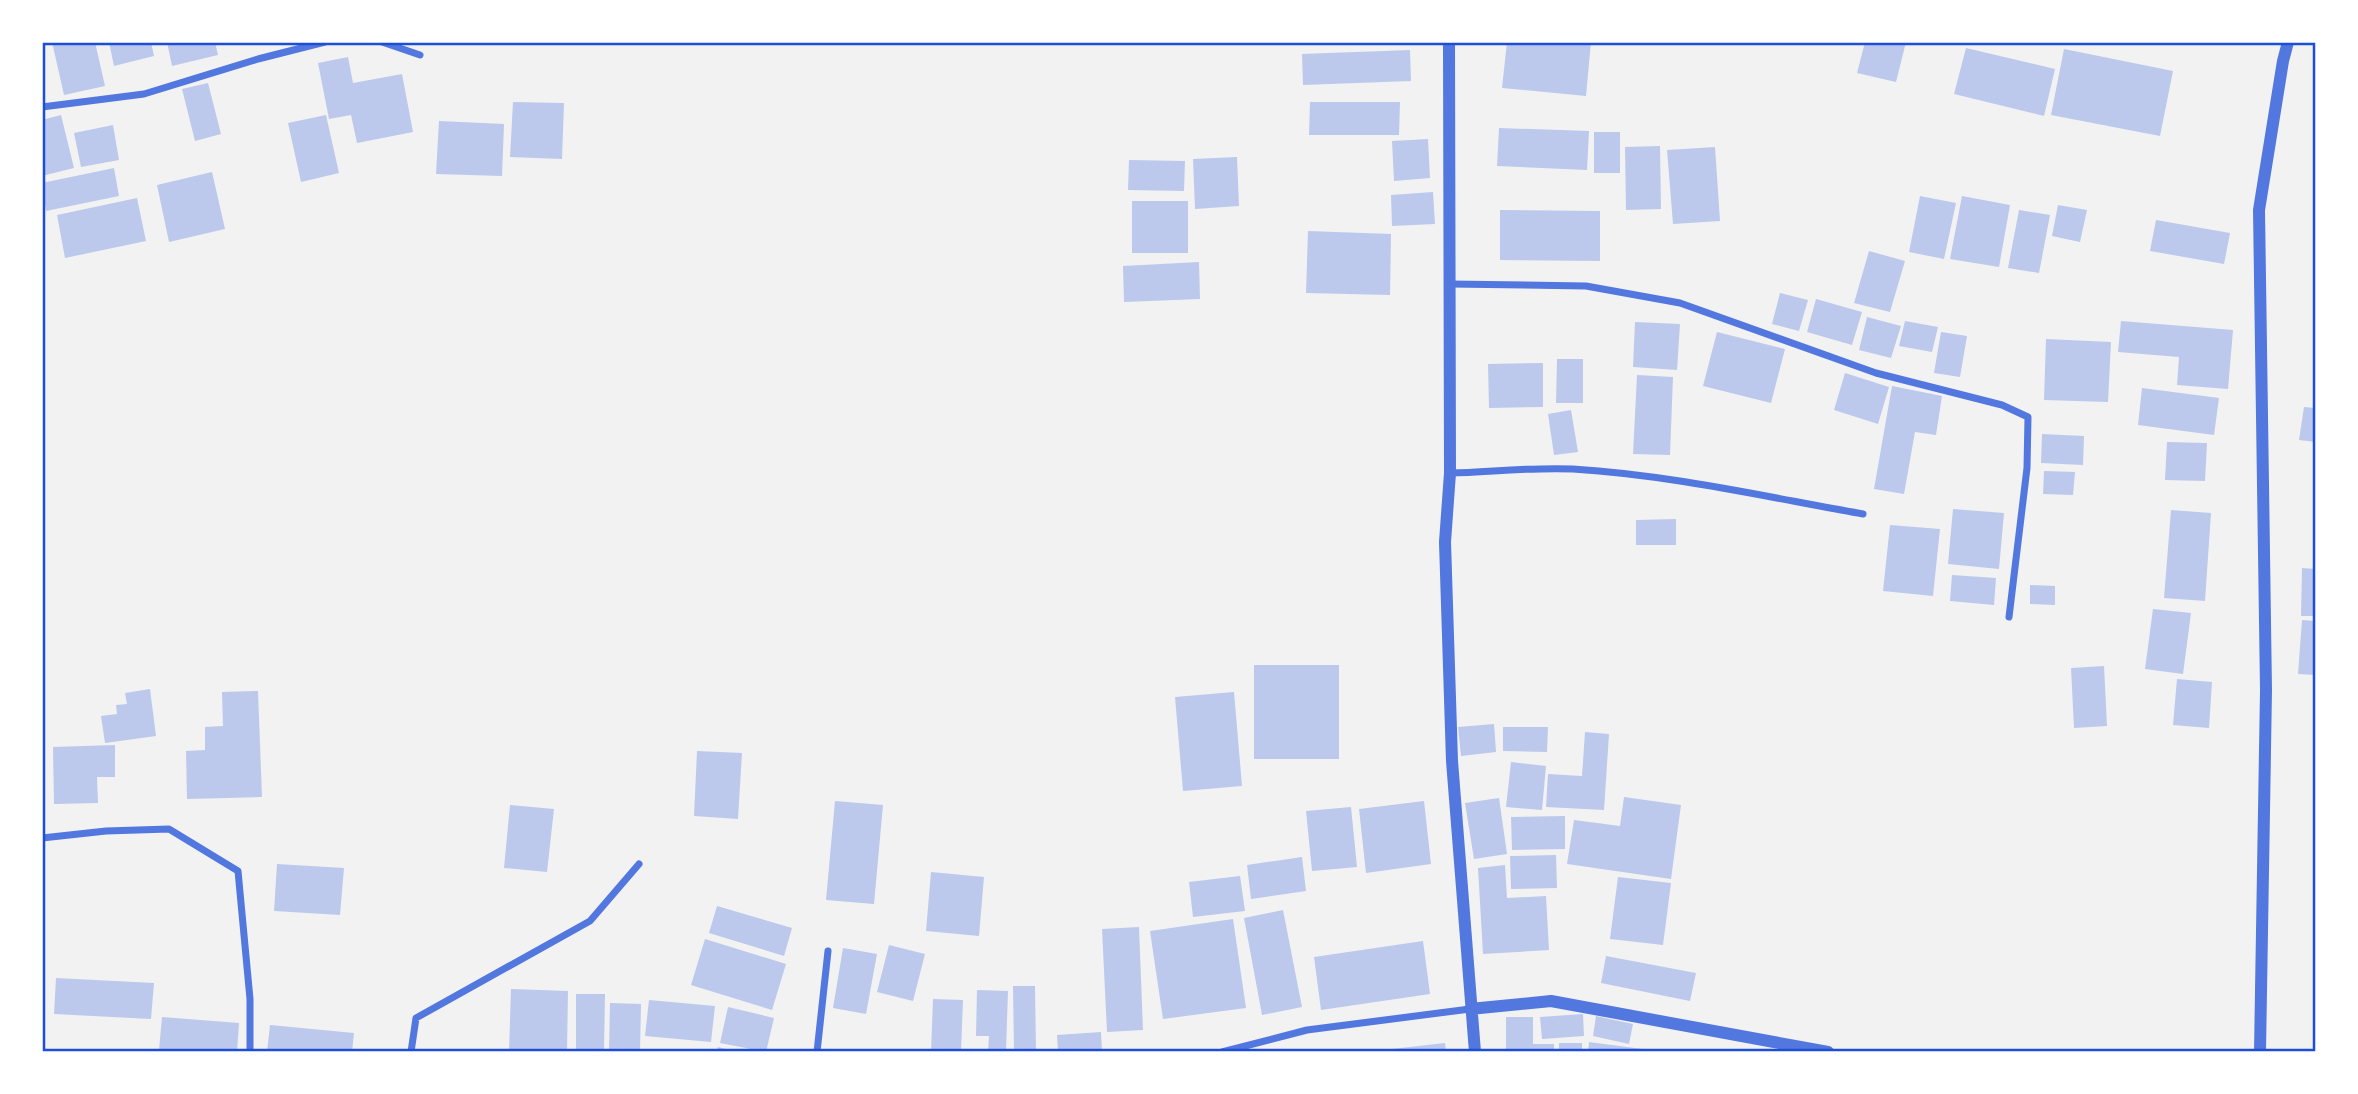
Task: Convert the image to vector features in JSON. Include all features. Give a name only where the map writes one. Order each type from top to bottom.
[{"type":"street","points":[[42,107],[144,94],[325,42]]},
{"type":"street","points":[[382,42],[420,55]]},
{"type":"street","points":[[1449,42],[1450,473],[1445,542],[1452,761],[1475,1052]]},
{"type":"street","points":[[2260,1052],[2266,690],[2259,210],[2288,42]]},
{"type":"street","points":[[1448,284],[1586,286],[1680,303],[1876,373],[2002,405],[2028,417],[2027,468],[2009,617]]},
{"type":"street","points":[[1450,473],[1571,469],[1652,477],[1724,487],[1863,514]]},
{"type":"street","points":[[42,838],[106,831],[169,829],[239,871],[250,999],[250,1052]]},
{"type":"street","points":[[411,1052],[416,1018],[590,921],[639,864]]},
{"type":"street","points":[[817,1052],[828,951]]},
{"type":"street","points":[[1222,1052],[1307,1030],[1551,1001],[1828,1052]]},
{"type":"building","points":[[52,42],[95,42],[105,86],[64,95]]},
{"type":"building","points":[[109,42],[151,42],[154,56],[114,66]]},
{"type":"building","points":[[167,42],[215,42],[218,55],[172,66]]},
{"type":"building","points":[[1507,42],[1591,42],[1586,96],[1502,88]]},
{"type":"building","points":[[1865,42],[1906,42],[1896,82],[1857,73]]},
{"type":"building","points":[[1966,48],[2055,69],[2044,116],[1954,94]]},
{"type":"building","points":[[2064,49],[2173,71],[2160,136],[2051,115]]},
{"type":"building","points":[[1410,50],[1411,81],[1303,85],[1302,54]]},
{"type":"building","points":[[348,57],[353,83],[402,74],[413,132],[357,143],[351,115],[329,119],[318,63]]},
{"type":"building","points":[[208,83],[221,134],[195,141],[182,89]]},
{"type":"building","points":[[513,102],[564,103],[562,159],[510,157]]},
{"type":"building","points":[[1310,102],[1400,102],[1399,135],[1309,135]]},
{"type":"building","points":[[61,115],[74,168],[42,176],[42,120]]},
{"type":"building","points":[[326,115],[339,173],[301,182],[288,123]]},
{"type":"building","points":[[439,121],[504,124],[502,176],[436,174]]},
{"type":"building","points":[[113,125],[119,160],[81,167],[74,133]]},
{"type":"building","points":[[1499,128],[1589,131],[1587,170],[1497,166]]},
{"type":"building","points":[[1594,132],[1620,132],[1620,173],[1594,173]]},
{"type":"building","points":[[1428,139],[1430,178],[1394,181],[1392,141]]},
{"type":"building","points":[[1660,146],[1661,209],[1626,210],[1625,147]]},
{"type":"building","points":[[1715,147],[1720,221],[1673,224],[1667,150]]},
{"type":"building","points":[[1237,157],[1239,206],[1195,209],[1193,159]]},
{"type":"building","points":[[1129,160],[1185,161],[1184,191],[1128,190]]},
{"type":"building","points":[[114,168],[119,196],[46,211],[42,183]]},
{"type":"building","points":[[212,172],[225,229],[169,242],[157,185]]},
{"type":"building","points":[[1433,192],[1435,224],[1392,226],[1391,195]]},
{"type":"building","points":[[1920,196],[1956,203],[1944,259],[1909,252]]},
{"type":"building","points":[[1962,196],[2010,205],[1999,267],[1950,259]]},
{"type":"building","points":[[137,198],[146,241],[65,258],[57,215]]},
{"type":"building","points":[[1132,201],[1188,201],[1188,253],[1132,253]]},
{"type":"building","points":[[2058,205],[2087,210],[2080,242],[2052,236]]},
{"type":"building","points":[[1500,210],[1600,211],[1600,261],[1500,260]]},
{"type":"building","points":[[2019,210],[2050,215],[2039,273],[2008,268]]},
{"type":"building","points":[[2156,220],[2230,233],[2224,264],[2150,251]]},
{"type":"building","points":[[1308,231],[1391,234],[1390,295],[1306,293]]},
{"type":"building","points":[[1869,251],[1905,261],[1890,312],[1854,303]]},
{"type":"building","points":[[1199,262],[1200,299],[1124,302],[1123,266]]},
{"type":"building","points":[[1780,293],[1808,300],[1799,331],[1772,324]]},
{"type":"building","points":[[1816,299],[1862,312],[1852,345],[1807,332]]},
{"type":"building","points":[[1867,317],[1901,326],[1891,358],[1859,350]]},
{"type":"building","points":[[1905,321],[1938,327],[1932,352],[1899,346]]},
{"type":"building","points":[[2121,321],[2233,330],[2228,389],[2177,385],[2179,357],[2118,352]]},
{"type":"building","points":[[1635,322],[1680,324],[1677,370],[1633,367]]},
{"type":"building","points":[[1717,332],[1785,349],[1771,403],[1703,386]]},
{"type":"building","points":[[1941,332],[1967,336],[1960,377],[1934,373]]},
{"type":"building","points":[[2046,339],[2111,342],[2108,402],[2044,400]]},
{"type":"building","points":[[1557,359],[1583,359],[1583,403],[1556,403]]},
{"type":"building","points":[[1543,363],[1543,407],[1489,408],[1488,364]]},
{"type":"building","points":[[1845,373],[1889,387],[1878,424],[1834,410]]},
{"type":"building","points":[[1637,375],[1673,377],[1670,455],[1633,454]]},
{"type":"building","points":[[1892,386],[1942,396],[1936,435],[1915,432],[1904,494],[1874,489]]},
{"type":"building","points":[[2142,388],[2219,398],[2214,435],[2138,425]]},
{"type":"building","points":[[2304,407],[2316,408],[2316,442],[2299,440]]},
{"type":"building","points":[[1571,410],[1578,452],[1554,455],[1548,414]]},
{"type":"building","points":[[2042,434],[2084,436],[2083,465],[2041,463]]},
{"type":"building","points":[[2167,442],[2207,443],[2205,481],[2165,480]]},
{"type":"building","points":[[2044,471],[2075,472],[2073,495],[2043,494]]},
{"type":"building","points":[[1953,509],[2004,513],[1999,569],[1948,564]]},
{"type":"building","points":[[2171,510],[2211,513],[2205,601],[2164,598]]},
{"type":"building","points":[[1676,519],[1676,545],[1636,545],[1636,520]]},
{"type":"building","points":[[1890,525],[1940,529],[1933,596],[1883,591]]},
{"type":"building","points":[[2302,568],[2316,569],[2316,616],[2301,616]]},
{"type":"building","points":[[1952,575],[1996,578],[1994,605],[1950,601]]},
{"type":"building","points":[[2030,585],[2055,586],[2055,605],[2030,604]]},
{"type":"building","points":[[2153,609],[2191,613],[2183,674],[2145,669]]},
{"type":"building","points":[[2302,620],[2316,621],[2316,675],[2298,674]]},
{"type":"building","points":[[1254,665],[1339,665],[1339,759],[1254,759]]},
{"type":"building","points":[[2104,666],[2107,726],[2074,728],[2071,668]]},
{"type":"building","points":[[2177,679],[2212,682],[2209,728],[2173,725]]},
{"type":"building","points":[[150,689],[156,736],[105,743],[101,716],[117,714],[116,705],[127,704],[125,693]]},
{"type":"building","points":[[258,691],[262,797],[187,799],[186,751],[205,750],[205,727],[223,726],[222,692]]},
{"type":"building","points":[[1234,692],[1242,786],[1183,791],[1175,697]]},
{"type":"building","points":[[1494,724],[1496,752],[1461,756],[1458,727]]},
{"type":"building","points":[[1503,727],[1548,727],[1547,752],[1503,751]]},
{"type":"building","points":[[1585,732],[1609,734],[1604,810],[1546,807],[1548,774],[1582,776]]},
{"type":"building","points":[[115,745],[115,777],[97,777],[98,803],[54,804],[53,747]]},
{"type":"building","points":[[697,751],[742,753],[738,819],[694,816]]},
{"type":"building","points":[[1511,762],[1546,766],[1542,810],[1506,807]]},
{"type":"building","points":[[1624,797],[1681,805],[1671,879],[1567,864],[1574,820],[1620,826]]},
{"type":"building","points":[[1499,798],[1507,854],[1474,859],[1465,803]]},
{"type":"building","points":[[835,801],[883,805],[874,904],[826,900]]},
{"type":"building","points":[[1424,801],[1431,864],[1366,873],[1359,809]]},
{"type":"building","points":[[510,805],[554,809],[547,872],[504,868]]},
{"type":"building","points":[[1351,807],[1357,867],[1312,871],[1306,811]]},
{"type":"building","points":[[1565,816],[1565,849],[1512,850],[1511,817]]},
{"type":"building","points":[[1556,855],[1557,888],[1511,889],[1510,856]]},
{"type":"building","points":[[1302,857],[1306,891],[1251,899],[1247,865]]},
{"type":"building","points":[[277,864],[344,868],[340,915],[274,911]]},
{"type":"building","points":[[1505,865],[1507,898],[1546,896],[1549,950],[1483,954],[1478,868]]},
{"type":"building","points":[[931,872],[984,877],[979,936],[926,931]]},
{"type":"building","points":[[1240,876],[1245,911],[1193,917],[1189,882]]},
{"type":"building","points":[[1618,877],[1671,883],[1663,945],[1610,939]]},
{"type":"building","points":[[717,906],[792,928],[784,956],[709,933]]},
{"type":"building","points":[[1283,910],[1302,1007],[1262,1015],[1244,918]]},
{"type":"building","points":[[1233,919],[1246,1008],[1163,1019],[1150,931]]},
{"type":"building","points":[[1139,927],[1143,1030],[1107,1032],[1102,929]]},
{"type":"building","points":[[705,939],[786,964],[772,1010],[691,985]]},
{"type":"building","points":[[1423,941],[1430,994],[1321,1010],[1314,957]]},
{"type":"building","points":[[889,945],[925,954],[913,1001],[877,992]]},
{"type":"building","points":[[843,948],[877,954],[866,1014],[833,1008]]},
{"type":"building","points":[[1606,956],[1696,973],[1690,1001],[1601,983]]},
{"type":"building","points":[[56,978],[154,983],[151,1019],[54,1014]]},
{"type":"building","points":[[1013,986],[1035,986],[1036,1052],[1014,1052]]},
{"type":"building","points":[[511,989],[568,991],[567,1052],[509,1052]]},
{"type":"building","points":[[977,990],[1008,991],[1006,1052],[988,1052],[989,1036],[976,1036]]},
{"type":"building","points":[[576,994],[605,994],[604,1052],[576,1052]]},
{"type":"building","points":[[933,999],[963,1000],[961,1052],[931,1052]]},
{"type":"building","points":[[649,1000],[715,1006],[711,1042],[645,1036]]},
{"type":"building","points":[[610,1003],[641,1004],[640,1052],[609,1052]]},
{"type":"building","points":[[728,1007],[774,1018],[766,1052],[720,1043]]},
{"type":"building","points":[[1583,1014],[1584,1036],[1542,1039],[1540,1017]]},
{"type":"building","points":[[1596,1016],[1633,1024],[1629,1044],[1593,1036]]},
{"type":"building","points":[[162,1017],[239,1023],[237,1052],[159,1050]]},
{"type":"building","points":[[1506,1017],[1533,1017],[1533,1044],[1554,1044],[1554,1052],[1506,1052]]},
{"type":"building","points":[[270,1025],[354,1033],[352,1052],[267,1052]]},
{"type":"building","points":[[1101,1032],[1102,1052],[1058,1052],[1057,1035]]},
{"type":"building","points":[[1589,1042],[1650,1050],[1650,1052],[1588,1052]]},
{"type":"building","points":[[1445,1043],[1446,1052],[1383,1052],[1383,1050]]},
{"type":"building","points":[[1559,1043],[1582,1043],[1582,1052],[1559,1052]]},
{"type":"building","points":[[718,1047],[733,1051],[733,1052],[716,1052]]}]
